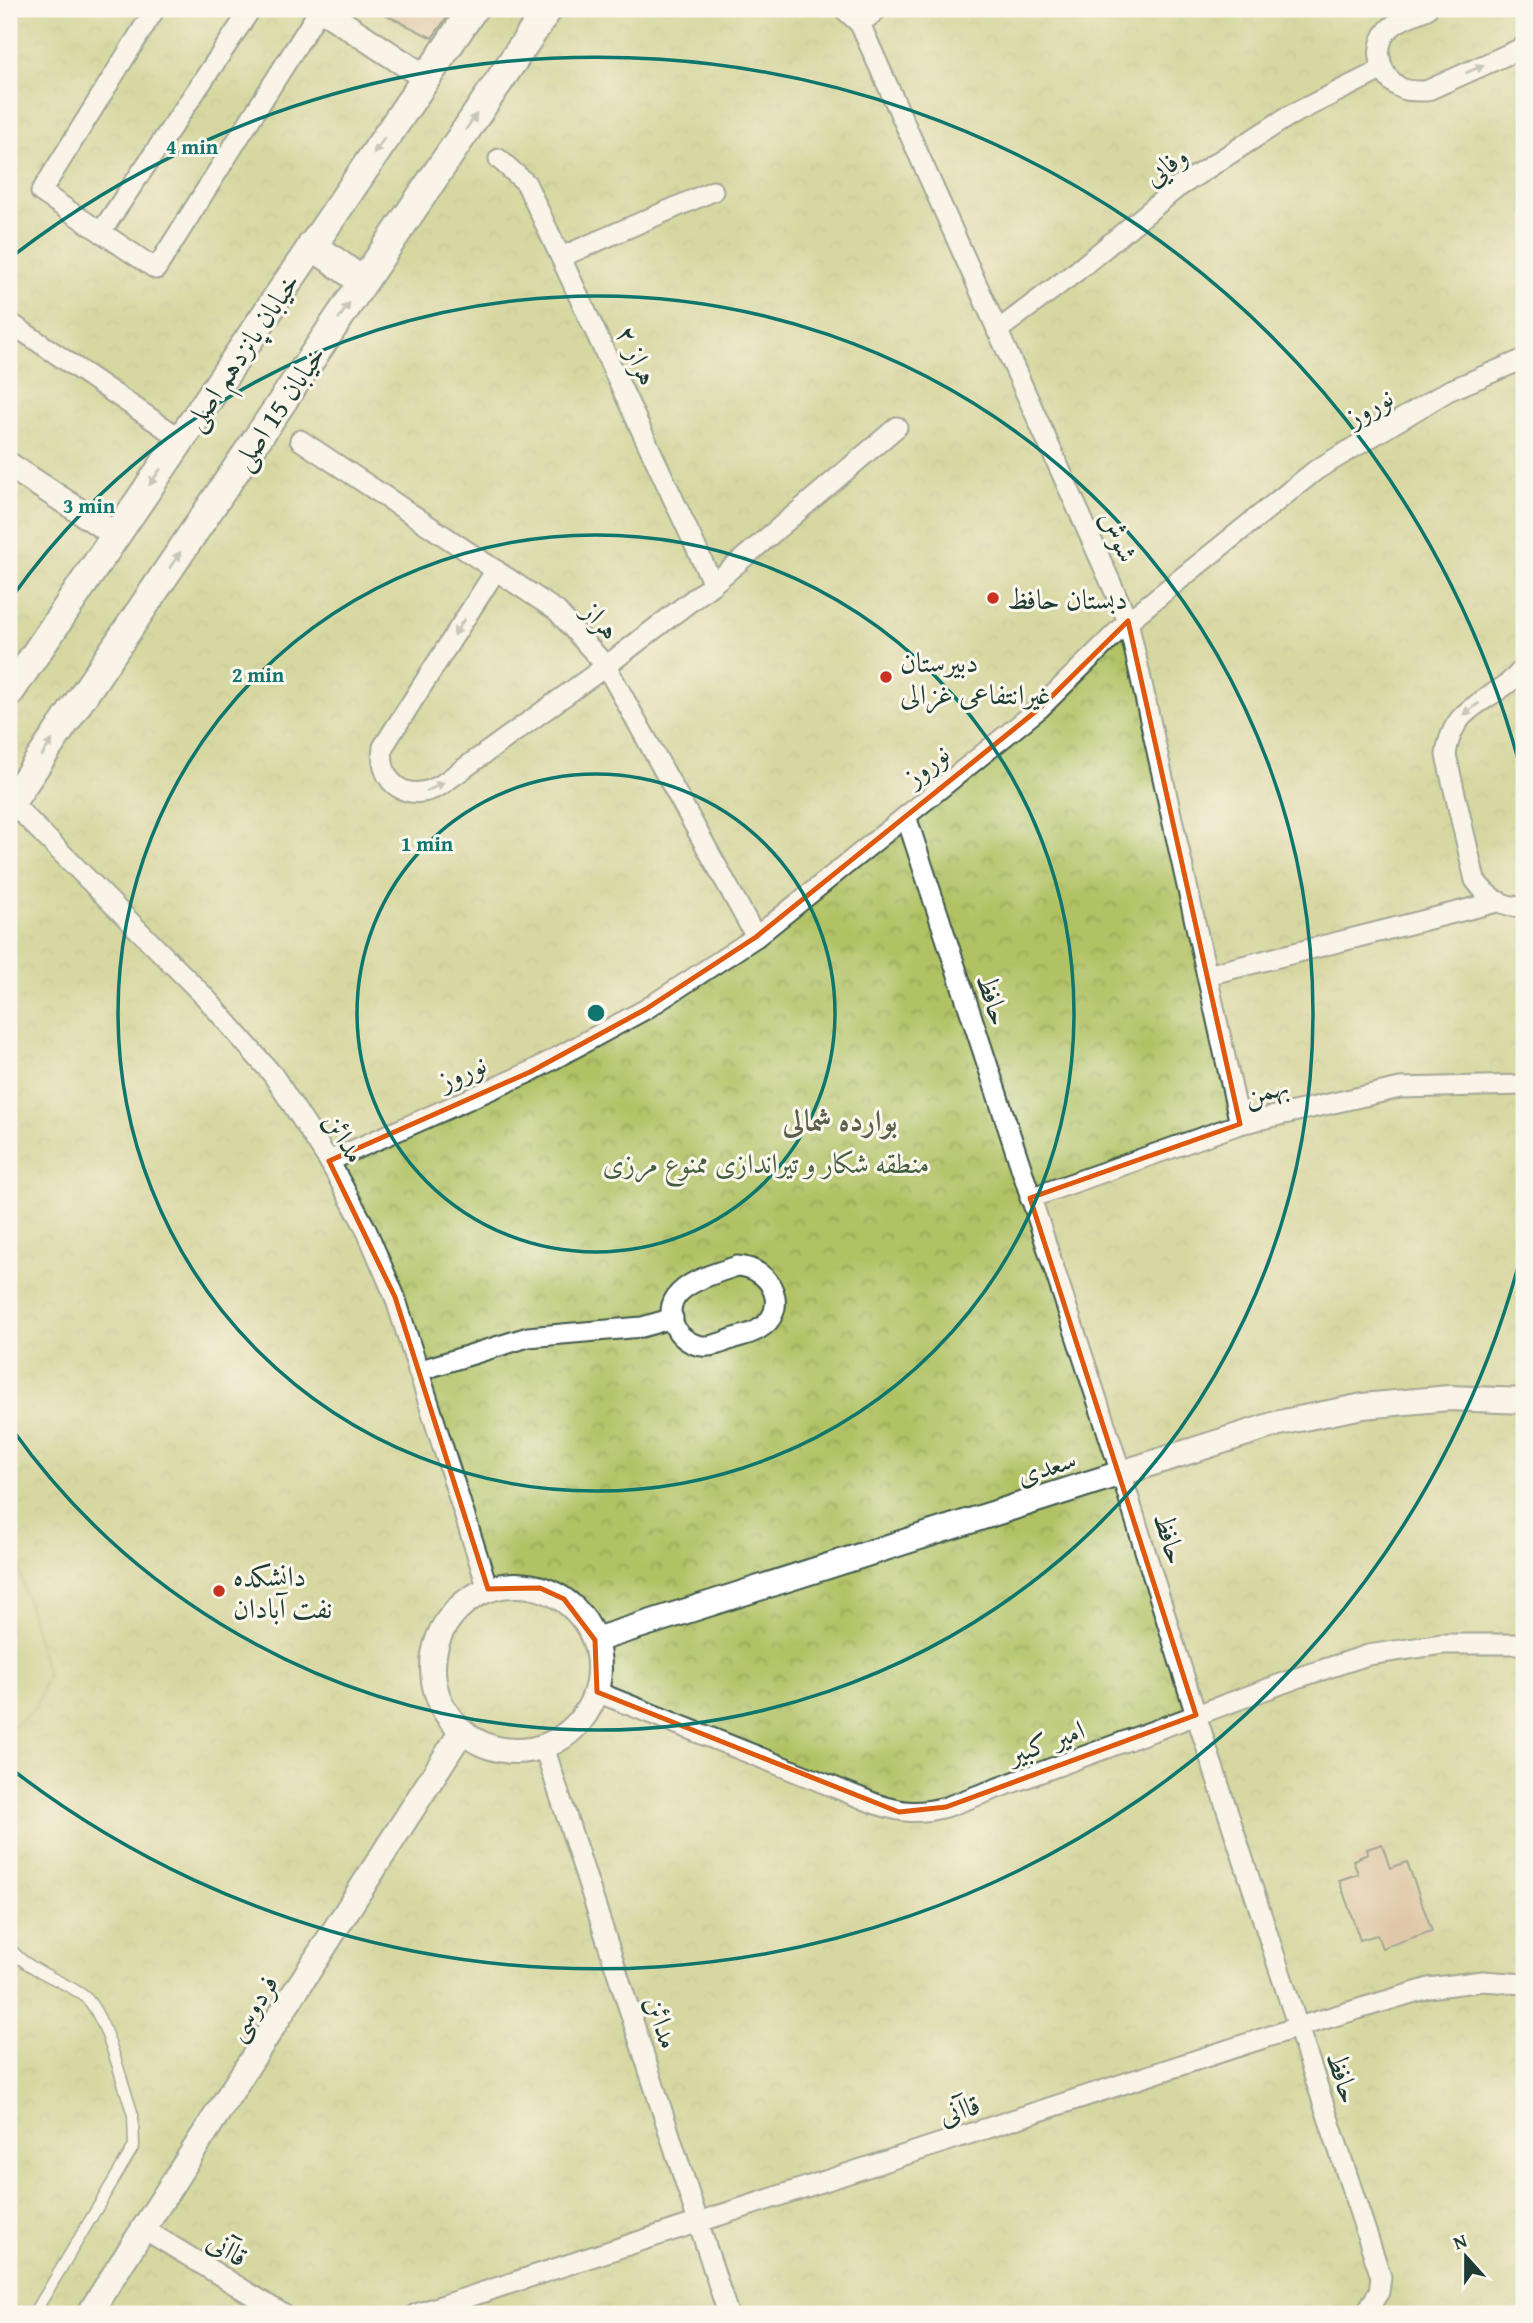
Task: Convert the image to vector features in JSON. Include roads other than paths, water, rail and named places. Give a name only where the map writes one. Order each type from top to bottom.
[{"type":"main road","name":"خیابان پانزدهم اصلی","points":[[9,693],[473,9]]},
{"type":"main road","name":"خیابان 15 اصلی","points":[[10,803],[548,9]]},
{"type":"main road","points":[[312,245],[363,282]]},
{"type":"street","points":[[155,9],[41,192],[156,269],[320,9],[426,78]]},
{"type":"street","points":[[101,232],[251,9]]},
{"type":"street","name":"شوش","points":[[844,9],[860,24],[1128,621],[1240,1124]]},
{"type":"street","points":[[860,24],[878,9]]},
{"type":"street","points":[[1427,9],[1395,23],[1386,32],[1381,44],[1383,69],[1390,80],[1400,88],[1413,92],[1426,91],[1524,47]]},
{"type":"street","name":"وفایی","points":[[997,331],[1077,271],[1177,188],[1287,117],[1383,69]]},
{"type":"street","name":"هراز ۲","points":[[499,159],[526,183],[713,584]]},
{"type":"street","points":[[561,257],[713,191]]},
{"type":"street","points":[[9,322],[181,439]]},
{"type":"street","name":"نوروز","points":[[329,1161],[542,1065],[646,1009],[756,937],[1040,708],[1128,621],[1316,470],[1448,391],[1524,359]]},
{"type":"street","points":[[496,570],[383,747],[384,770],[389,780],[398,788],[408,792],[431,791],[606,666],[713,584],[897,426]]},
{"type":"street","name":"هراز","points":[[300,440],[557,611],[606,666],[756,937]]},
{"type":"street","points":[[9,465],[116,535]]},
{"type":"street","points":[[1524,667],[1465,713],[1454,725],[1448,739],[1446,755],[1475,880],[1484,893],[1497,902],[1524,907]]},
{"type":"street","name":"مدائن","points":[[10,803],[205,997],[272,1075],[329,1161],[365,1227],[395,1297],[488,1589]]},
{"type":"street","name":"حافظ","points":[[905,816],[1381,2277],[1379,2292],[1365,2314]]},
{"type":"street","points":[[1207,975],[1497,902]]},
{"type":"street","name":"بهمن","points":[[1030,1198],[1240,1124],[1400,1088],[1524,1085]]},
{"type":"street","points":[[737,1266],[759,1271],[773,1289],[775,1300],[768,1322],[759,1329],[714,1345],[692,1343],[676,1329],[673,1318],[676,1297],[683,1288],[692,1282],[737,1266]]},
{"type":"street","points":[[418,1371],[528,1338],[642,1327],[673,1318]]},
{"type":"street","name":"سعدی","points":[[595,1640],[1279,1423],[1363,1406],[1449,1398],[1524,1401]]},
{"type":"street","points":[[514,1585],[540,1588],[564,1599],[583,1617],[595,1640],[600,1666],[597,1692],[585,1716],[567,1735],[544,1747],[518,1752],[492,1749],[468,1738],[449,1719],[437,1697],[432,1671],[435,1645],[447,1621],[465,1602],[488,1589],[514,1585]]},
{"type":"street","name":"امیر کبیر","points":[[597,1692],[876,1804],[899,1812],[923,1813],[1368,1655],[1442,1644],[1524,1644]]},
{"type":"street","name":"فردوسی","points":[[89,2314],[462,1731]]},
{"type":"street","name":"مدائن","points":[[544,1747],[729,2314]]},
{"type":"street","name":"قاآنی","points":[[416,2314],[1298,2027],[1429,1988],[1483,1981],[1524,1984]]},
{"type":"street","name":"قاآنی","points":[[144,2229],[283,2314]]},
{"type":"lane","points":[[9,1945],[11,1951],[24,1961],[86,1997],[104,2026],[134,2125],[134,2146],[34,2314]]},
{"type":"place","name":"دبستان حافظ","points":[[993,598]]},
{"type":"place","name":"دبیرستان غیرانتفاعی غزالی","points":[[886,677]]},
{"type":"place","name":"دانشکده نفت آبادان","points":[[219,1591]]},
{"type":"district","name":"بوارده شمالی","points":[[840,1120]]},
{"type":"park label","name":"منطقه شکار و تیراندازی ممنوع مرزی","points":[[766,1162]]}]
